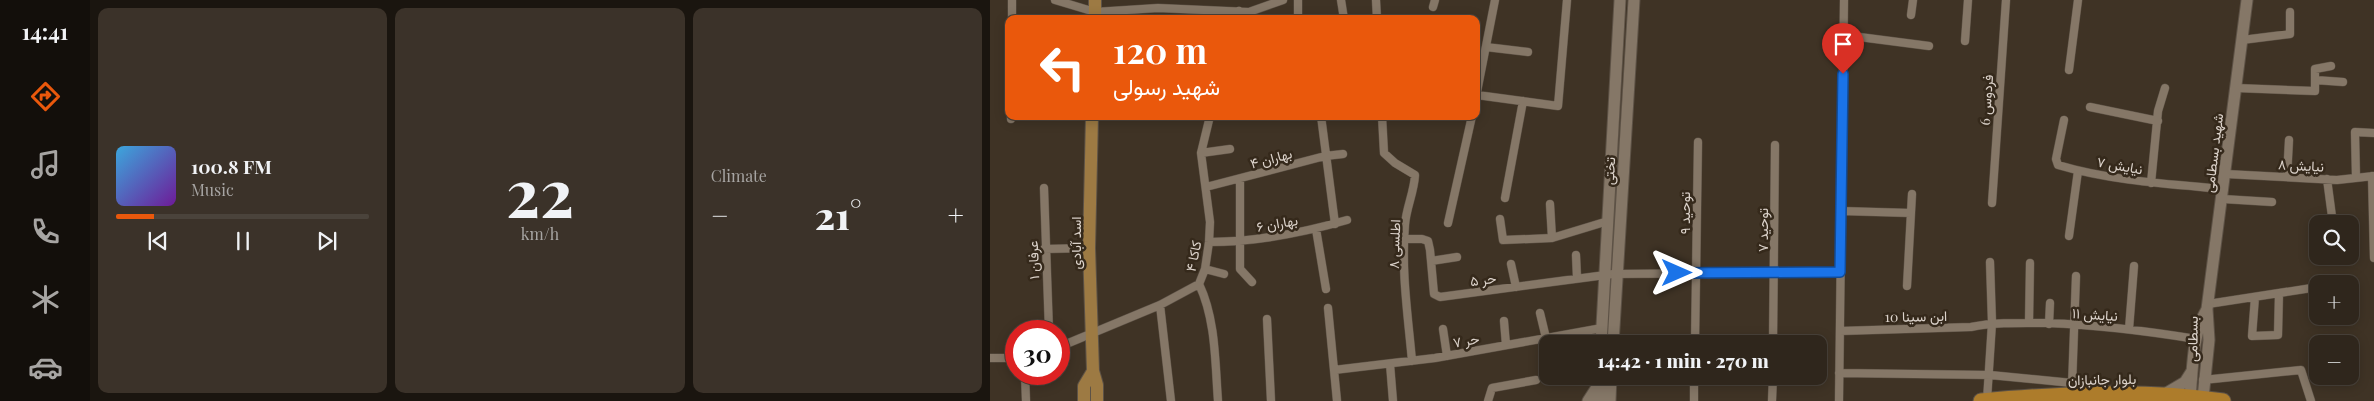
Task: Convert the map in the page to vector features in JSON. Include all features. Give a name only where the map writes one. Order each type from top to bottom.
[{"type":"highway","name":"بلوار جانبازان","points":[[1981,401],[2073,389],[2223,401]]},
{"type":"main road","name":"تختی","points":[[1613,335],[1612,274],[1608,221],[1620,0]]},
{"type":"main road","name":"تختی","points":[[1602,335],[1612,274],[1634,0]]},
{"type":"main road","name":"شهید بسطامی","points":[[2207,307],[2226,174],[2247,0]]},
{"type":"main road","name":"اسد آبادی","points":[[1092,120],[1089,248],[1093,370],[1097,385],[1097,401]]},
{"type":"main road","name":"بسطامی","points":[[2197,399],[2193,369],[2196,339],[2207,307]]},
{"type":"main road","name":"بسطامی","points":[[2197,399],[2206,378],[2209,340],[2207,307]]},
{"type":"main road","points":[[2162,395],[2185,382],[2193,369]]},
{"type":"main road","name":"اسد آبادی","points":[[1084,401],[1084,386],[1093,370]]},
{"type":"main road","points":[[2206,378],[2215,392],[2228,401]]},
{"type":"main road","points":[[1588,401],[1601,385]]},
{"type":"main road","points":[[1600,401],[1603,385]]},
{"type":"main road","points":[[1605,385],[1610,401]]},
{"type":"main road","points":[[1606,385],[1615,401]]},
{"type":"street","points":[[1012,0],[1012,15]]},
{"type":"street","points":[[1055,0],[1095,10],[1158,4],[1249,12],[1283,0]]},
{"type":"street","points":[[1298,0],[1298,15]]},
{"type":"street","points":[[1341,0],[1343,15]]},
{"type":"street","points":[[1376,0],[1377,15]]},
{"type":"street","points":[[1480,76],[1495,0]]},
{"type":"street","points":[[1480,96],[1558,106],[1567,0]]},
{"type":"street","points":[[1839,401],[1844,0]]},
{"type":"street","points":[[1911,14],[1913,0]]},
{"type":"street","points":[[1965,41],[1968,0]]},
{"type":"street","name":"فردوس 6","points":[[1992,203],[2006,0]]},
{"type":"street","points":[[2069,70],[2078,0]]},
{"type":"street","points":[[1235,15],[1239,11]]},
{"type":"street","points":[[2242,40],[2290,34],[2290,12]]},
{"type":"street","points":[[1844,35],[1928,46]]},
{"type":"street","points":[[1486,47],[1528,52]]},
{"type":"street","points":[[2236,88],[2315,91],[2315,69],[2331,66]]},
{"type":"street","points":[[2315,80],[2343,82]]},
{"type":"street","points":[[2151,183],[2164,88]]},
{"type":"street","points":[[1505,198],[1523,101]]},
{"type":"street","points":[[2090,107],[2158,121]]},
{"type":"street","name":"کاکا ۴","points":[[1070,343],[1160,305],[1198,284],[1205,269],[1209,242],[1210,222],[1201,153],[1209,120]]},
{"type":"street","points":[[1321,120],[1335,224]]},
{"type":"street","name":"اطلسی ۸","points":[[1382,120],[1384,153],[1395,163],[1416,176],[1415,187],[1405,223],[1404,239],[1404,264],[1412,361]]},
{"type":"street","points":[[1448,223],[1471,120]]},
{"type":"street","points":[[2064,120],[2056,162],[2078,171]]},
{"type":"street","points":[[2356,178],[2355,132],[2374,133]]},
{"type":"street","points":[[2287,177],[2289,140]]},
{"type":"street","name":"توحید ۹","points":[[1695,335],[1698,142]]},
{"type":"street","name":"توحید ۷","points":[[1773,335],[1775,146]]},
{"type":"street","points":[[1201,153],[1230,149]]},
{"type":"street","name":"بهاران ۴","points":[[1206,187],[1325,156],[1343,154]]},
{"type":"street","name":"نیایش ۷","points":[[2069,236],[2078,171],[2272,202]]},
{"type":"street","name":"نیایش ۸","points":[[2226,174],[2327,179],[2373,176]]},
{"type":"street","points":[[2373,176],[2374,258]]},
{"type":"street","points":[[1240,179],[1242,242],[1240,269],[1252,282]]},
{"type":"street","points":[[2327,179],[2332,215]]},
{"type":"street","name":"عرفان ۱","points":[[1044,188],[1044,249],[1048,320]]},
{"type":"street","points":[[1907,286],[1912,194]]},
{"type":"street","points":[[1550,204],[1552,238]]},
{"type":"street","points":[[1841,211],[1911,212]]},
{"type":"street","points":[[1500,219],[1503,240],[1552,238],[1608,221]]},
{"type":"street","name":"بهاران ۶","points":[[1209,242],[1242,242],[1316,229],[1348,220]]},
{"type":"street","points":[[1316,229],[1326,290]]},
{"type":"street","name":"حر ۵","points":[[1404,239],[1428,241],[1434,294],[1440,298],[1612,274],[1840,272]]},
{"type":"street","points":[[1044,249],[1089,248]]},
{"type":"street","points":[[1576,254],[1577,278]]},
{"type":"street","points":[[1431,261],[1457,258]]},
{"type":"street","points":[[1988,400],[1992,323],[1990,262]]},
{"type":"street","points":[[2029,323],[2030,263]]},
{"type":"street","points":[[1511,264],[1516,287]]},
{"type":"street","points":[[2129,329],[2134,266]]},
{"type":"street","points":[[1205,269],[1224,274]]},
{"type":"street","points":[[1839,373],[1990,375],[2073,389],[2076,276]]},
{"type":"street","points":[[1198,284],[1204,296],[1213,332],[1218,401]]},
{"type":"street","points":[[2207,307],[2309,288]]},
{"type":"street","points":[[2255,297],[2252,336],[2278,335],[2279,293]]},
{"type":"street","points":[[2050,303],[2050,324]]},
{"type":"street","points":[[1160,305],[1171,401]]},
{"type":"street","points":[[1328,308],[1337,401]]},
{"type":"street","points":[[1540,313],[1545,335]]},
{"type":"street","points":[[1267,319],[1271,401]]},
{"type":"street","points":[[1504,321],[1506,345]]},
{"type":"street","name":"نیایش ۱۱","points":[[1992,323],[2074,324],[2129,329],[2196,339]]},
{"type":"street","name":"ابن سینا 10","points":[[1840,330],[1971,327],[1992,323]]},
{"type":"street","name":"حر ۷","points":[[1563,335],[1602,328]]},
{"type":"street","points":[[1442,329],[1447,356]]},
{"type":"street","name":"حر ۷","points":[[1334,370],[1447,356],[1539,339]]},
{"type":"street","points":[[990,358],[1005,358]]},
{"type":"street","points":[[1390,364],[1393,401]]},
{"type":"street","points":[[2206,378],[2301,370],[2311,401]]},
{"type":"street","points":[[1488,401],[1492,388],[1536,380]]},
{"type":"street","points":[[1025,385],[1026,401]]},
{"type":"street","points":[[1694,385],[1694,401]]},
{"type":"street","points":[[1772,401],[1773,385]]},
{"type":"route","points":[[1677,273],[1840,272],[1843,74]]}]
